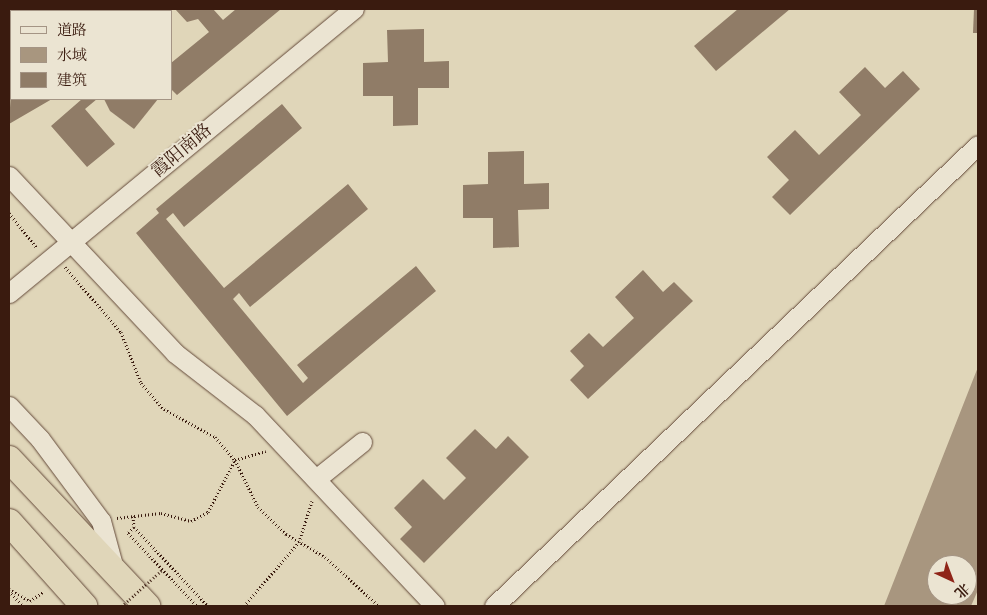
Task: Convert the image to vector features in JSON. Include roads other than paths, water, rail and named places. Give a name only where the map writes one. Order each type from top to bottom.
[{"type":"highway","points":[[9,459],[147,606]]},
{"type":"highway","points":[[9,522],[84,606]]},
{"type":"street","name":"霞阳南路","points":[[9,293],[354,9]]},
{"type":"street","points":[[494,606],[978,145]]},
{"type":"street","points":[[9,176],[175,353],[255,415],[435,606]]},
{"type":"street","points":[[9,406],[101,521],[115,571]]},
{"type":"street","points":[[319,482],[362,442]]},
{"type":"water","points":[[978,367],[977,592],[977,555],[927,555],[927,605],[971,606],[884,606]]}]
